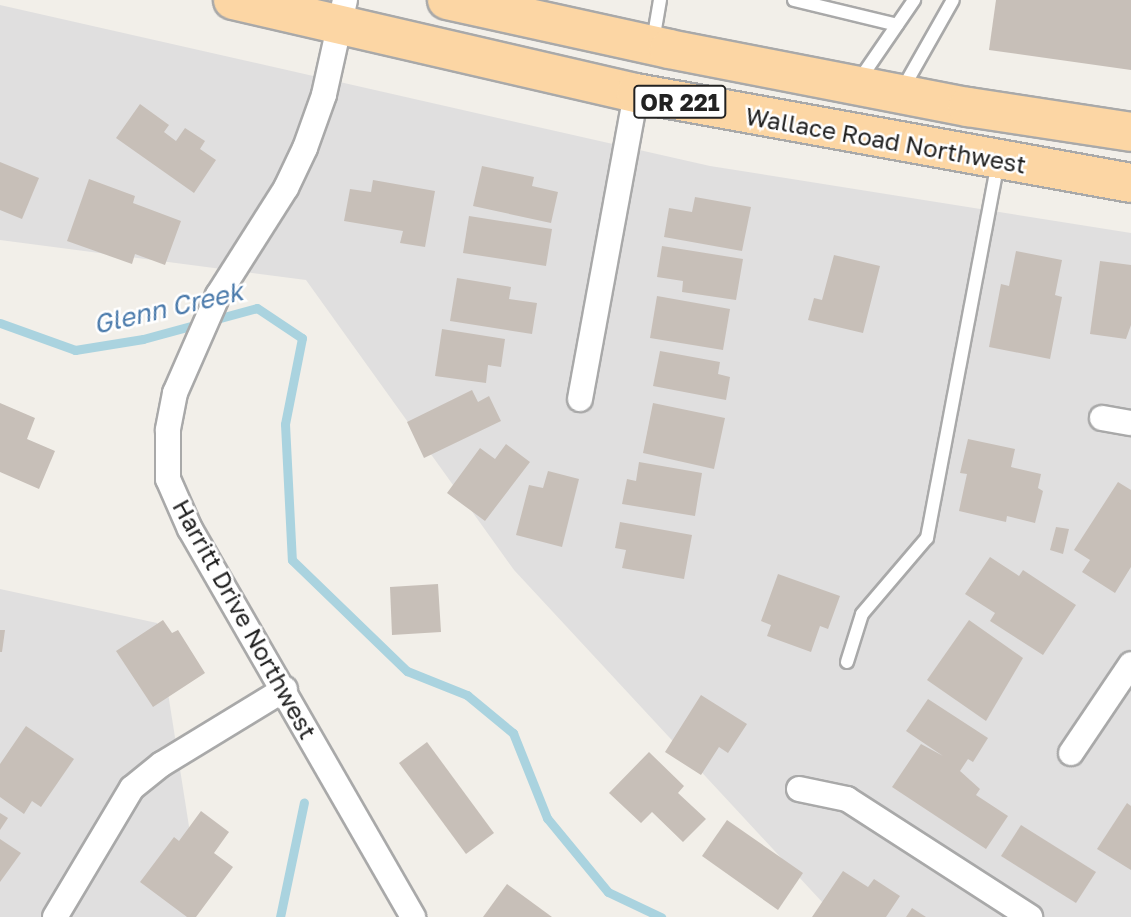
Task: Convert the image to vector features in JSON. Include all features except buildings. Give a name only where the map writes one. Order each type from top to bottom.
[{"type":"main road","name":"Wallace Road Northwest","points":[[233,0],[342,13],[636,93],[1131,183]]},
{"type":"main road","name":"Wallace Road Northwest","points":[[447,0],[652,46],[900,94],[1131,132]]},
{"type":"street","name":"Harritt Drive Northwest","points":[[342,13],[324,95],[305,148],[286,188],[218,295],[175,393],[168,430],[168,479],[190,529],[346,796],[413,917]]},
{"type":"street","points":[[580,399],[636,93]]},
{"type":"street","points":[[1102,418],[1131,423]]},
{"type":"street","points":[[1071,752],[1131,664]]},
{"type":"street","points":[[55,917],[132,788],[162,764],[285,690]]},
{"type":"street","points":[[799,789],[847,799],[1030,917]]},
{"type":"lane","points":[[652,46],[660,0]]},
{"type":"lane","points":[[794,0],[897,25]]},
{"type":"lane","points":[[856,85],[914,0]]},
{"type":"lane","points":[[900,94],[953,0]]},
{"type":"lane","points":[[847,662],[862,614],[927,538],[999,161]]},
{"type":"shaded area","points":[[0,5],[710,166],[1131,233],[1131,917],[836,917],[514,570],[306,280],[0,240]]},
{"type":"shaded area","points":[[0,589],[157,623],[202,909],[194,917],[0,917]]},
{"type":"waterway","name":"Glenn Creek","points":[[0,323],[75,350],[143,339],[257,308],[302,338],[285,424],[292,560],[407,671],[467,695],[513,733],[547,818],[608,892],[661,917]]},
{"type":"waterway","points":[[280,917],[304,802]]}]
